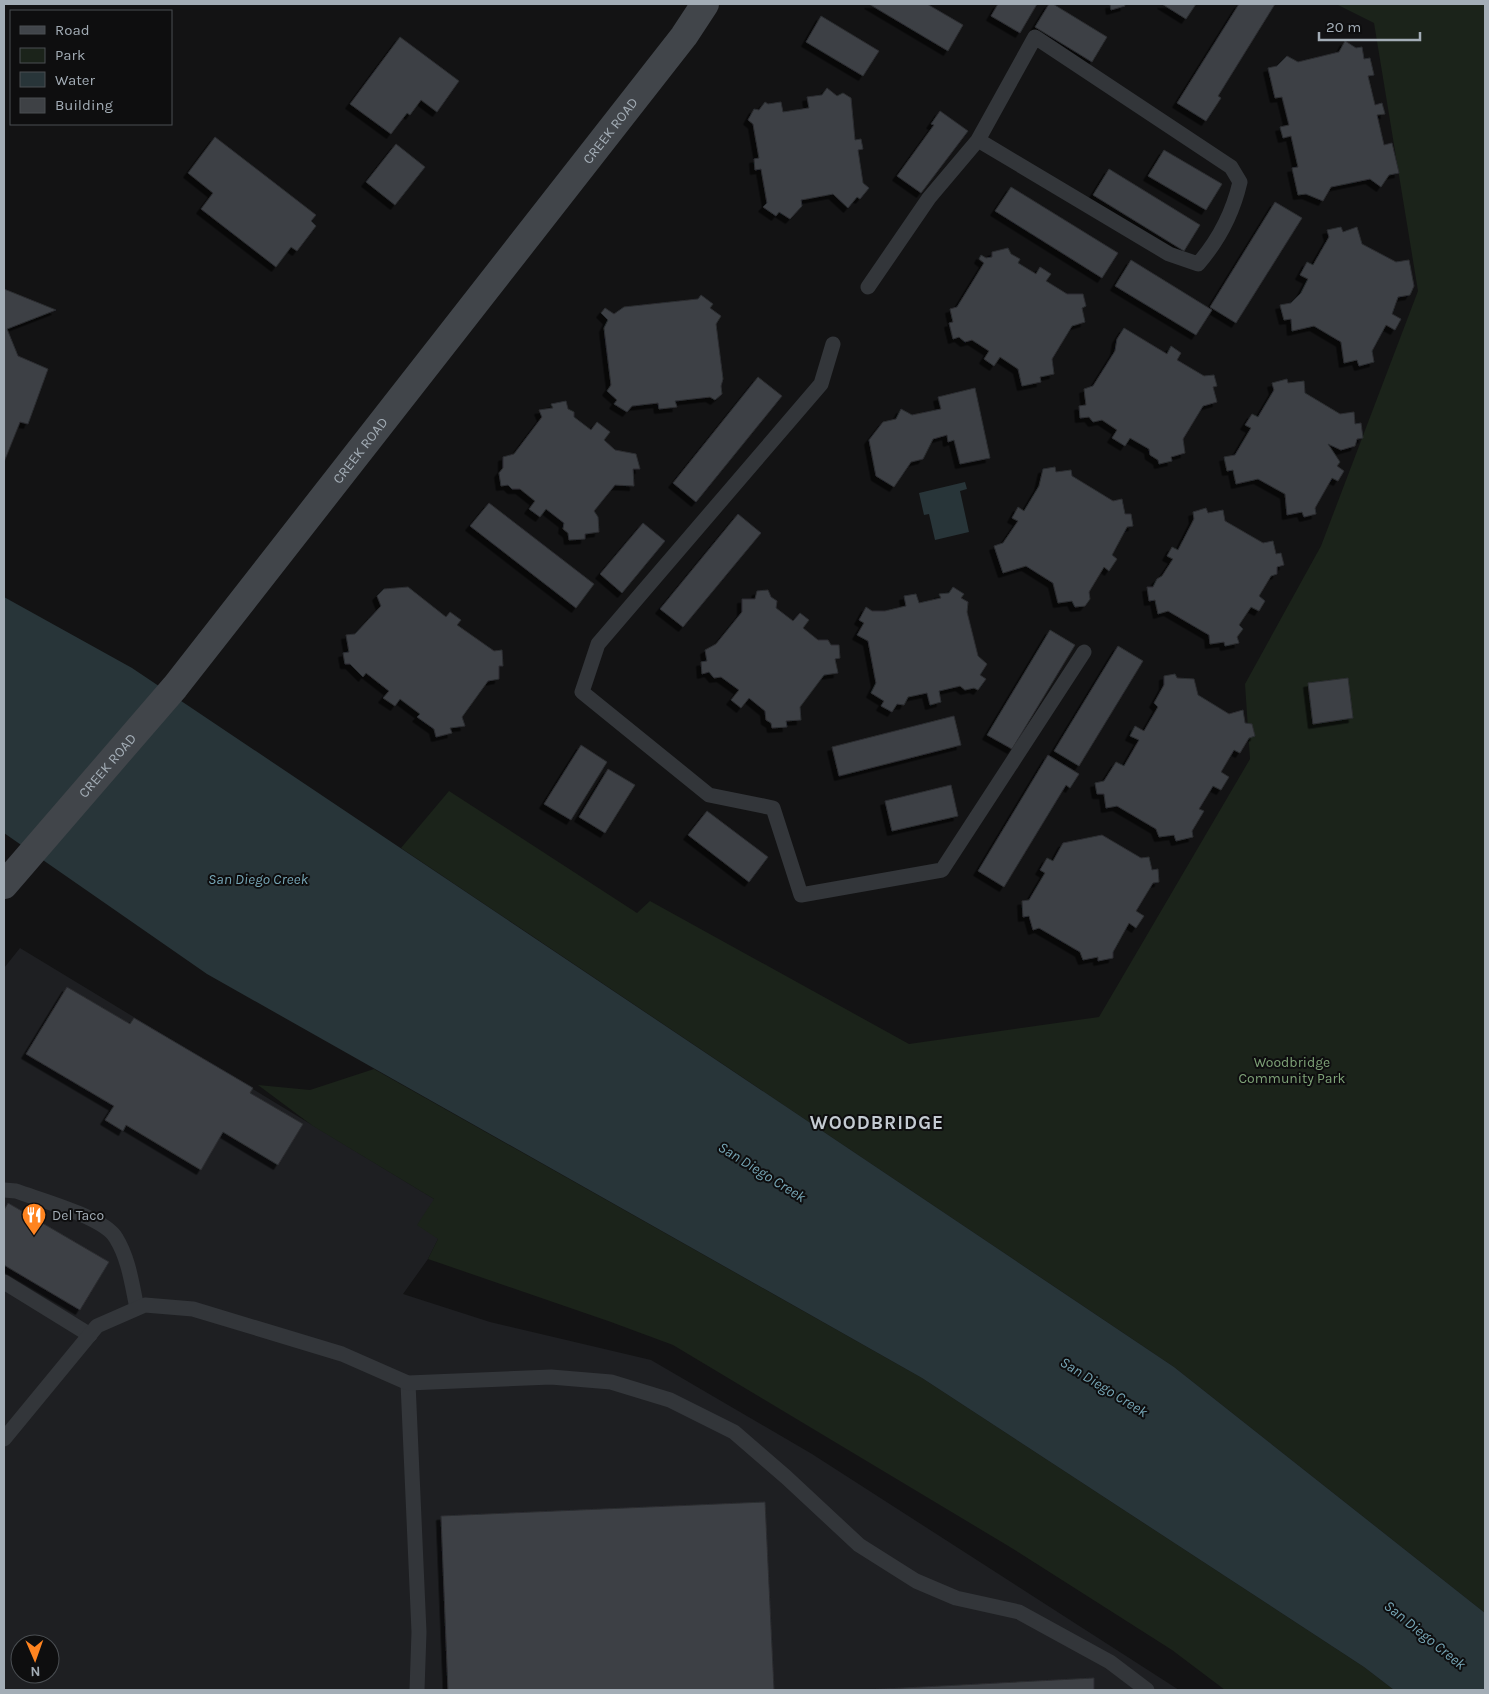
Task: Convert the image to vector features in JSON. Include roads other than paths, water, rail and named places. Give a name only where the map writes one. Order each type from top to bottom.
[{"type":"street","name":"CREEK ROAD","points":[[8,881],[175,687],[684,36],[705,4]]},
{"type":"lane","points":[[868,287],[930,198],[978,140],[1035,37],[1230,167],[1240,182],[1236,203],[1211,250],[1198,264],[1169,254],[978,140]]},
{"type":"lane","points":[[833,344],[821,384],[598,644],[582,692],[709,795],[773,808],[801,896],[942,870],[1084,652]]},
{"type":"lane","points":[[4,1190],[16,1191],[94,1220],[106,1227],[116,1237],[124,1255],[137,1308]]},
{"type":"lane","points":[[4,1282],[90,1335]]},
{"type":"lane","points":[[4,1439],[97,1326],[145,1305],[193,1308],[342,1354],[408,1383],[551,1377],[611,1382],[670,1400],[734,1432],[859,1545],[916,1581],[956,1598],[1019,1612],[1110,1662],[1147,1690]]},
{"type":"lane","points":[[408,1383],[419,1632],[417,1690]]},
{"type":"water","points":[[965,482],[967,489],[960,491],[969,532],[935,540],[929,514],[924,515],[919,493]]},
{"type":"water","name":"San Diego Creek","points":[[4,597],[132,668],[1174,1367],[1485,1613],[1485,1690],[1394,1690],[1364,1667],[922,1378],[207,974],[4,833]]},
{"type":"place","name":"Del Taco","points":[[34,1236]]},
{"type":"district","name":"WOODBRIDGE","points":[[877,1122]]},
{"type":"park label","name":"Woodbridge Community Park","points":[[1292,1070]]}]
